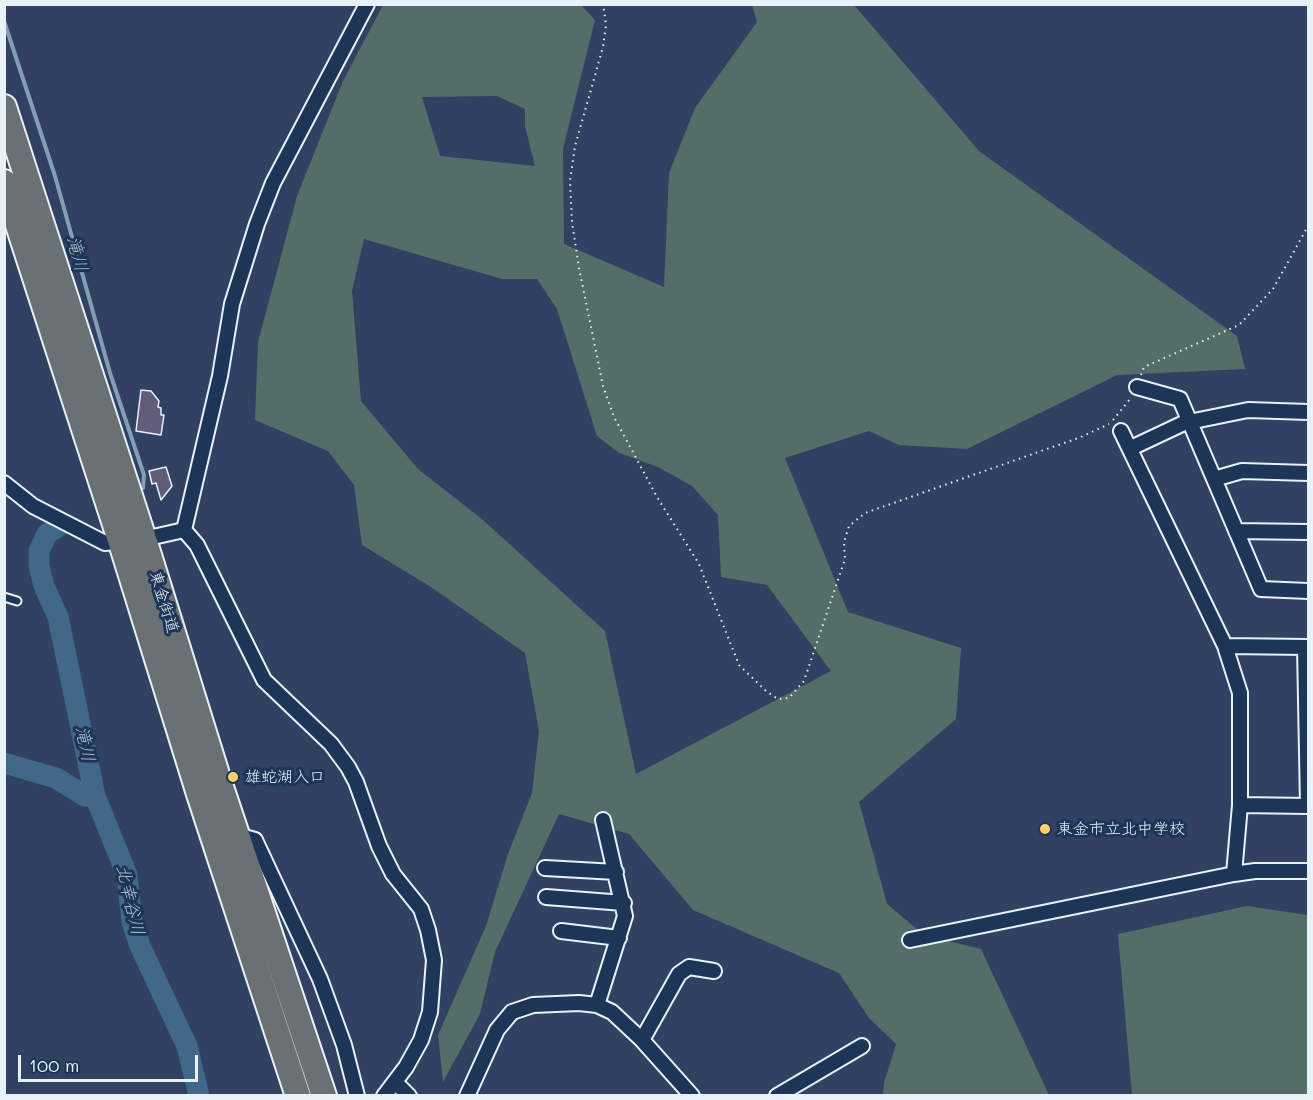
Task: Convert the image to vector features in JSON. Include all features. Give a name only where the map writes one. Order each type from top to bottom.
[{"type":"highway","name":"東金街道","points":[[4,107],[133,541],[260,945],[324,1095]]},
{"type":"highway","name":"東金街道","points":[[4,182],[237,835],[260,945],[298,1095]]},
{"type":"street","points":[[184,530],[220,376],[232,304],[257,224],[273,183],[367,4]]},
{"type":"street","points":[[1137,387],[1180,399],[1261,589],[1308,591]]},
{"type":"street","points":[[1131,448],[1189,422],[1248,410],[1308,412]]},
{"type":"street","points":[[1121,431],[1226,646],[1240,693],[1240,805],[1234,874]]},
{"type":"street","points":[[1214,479],[1242,471],[1308,473]]},
{"type":"street","points":[[4,483],[33,506],[97,540],[133,541],[184,530]]},
{"type":"street","points":[[184,530],[197,545],[264,680],[331,744],[348,767],[393,874],[421,909],[434,960],[430,1012],[421,1040],[395,1082],[384,1095]]},
{"type":"street","points":[[1236,531],[1308,532]]},
{"type":"street","points":[[1226,646],[1307,647],[1308,806],[1240,805]]},
{"type":"street","points":[[597,1005],[625,916],[624,903],[603,820]]},
{"type":"street","points":[[237,835],[255,840],[324,990],[344,1046],[357,1095]]},
{"type":"street","points":[[545,868],[616,872]]},
{"type":"street","points":[[910,940],[1234,874],[1255,871],[1308,871]]},
{"type":"street","points":[[546,897],[624,903]]},
{"type":"street","points":[[561,932],[619,938]]},
{"type":"street","points":[[260,945],[298,934]]},
{"type":"street","points":[[642,1040],[679,974],[689,967],[714,971]]},
{"type":"street","points":[[467,1095],[497,1030],[512,1012],[533,1005],[597,1005],[612,1012],[642,1040],[692,1095]]},
{"type":"street","points":[[777,1095],[862,1046]]},
{"type":"street","points":[[395,1082],[410,1095]]},
{"type":"lane","points":[[4,597],[17,601]]},
{"type":"path","points":[[600,4],[604,10],[606,25],[603,47],[575,146],[570,181],[572,222],[579,268],[603,386],[614,417],[657,497],[699,564],[739,665],[766,691],[778,699],[789,698],[804,681],[845,559],[844,542],[849,526],[865,513],[884,505],[1081,437],[1110,424],[1123,410],[1137,387],[1144,367],[1239,325],[1273,289],[1308,226]]},
{"type":"green space","points":[[383,5],[581,5],[595,20],[563,149],[564,244],[664,287],[669,173],[695,108],[757,22],[752,5],[854,5],[979,151],[1237,336],[1245,369],[1117,375],[967,449],[899,445],[869,431],[785,458],[848,612],[961,648],[956,719],[859,802],[887,904],[924,935],[981,949],[1049,1095],[883,1095],[884,1083],[896,1044],[869,1018],[839,973],[693,910],[629,834],[559,814],[495,952],[480,1014],[443,1082],[438,1035],[486,926],[508,854],[532,793],[539,731],[525,653],[431,587],[362,545],[354,485],[328,451],[255,420],[258,342],[297,196],[343,81]],"holes":[[[497,96],[525,109],[525,126],[535,166],[440,156],[422,97]],[[364,239],[502,279],[537,279],[557,309],[597,436],[619,453],[658,467],[692,486],[718,515],[721,577],[767,585],[831,671],[636,774],[605,631],[483,520],[418,469],[361,401],[352,291]]]},
{"type":"green space","points":[[1247,906],[1308,915],[1308,1095],[1132,1095],[1118,934]]},
{"type":"building","points":[[141,390],[151,391],[159,401],[158,407],[161,408],[161,415],[164,415],[161,435],[136,431]]},
{"type":"building","points":[[166,467],[172,486],[161,500],[156,483],[152,484],[149,471]]},
{"type":"waterway","name":"滝川","points":[[4,21],[55,176],[110,373],[144,475],[143,488]]},
{"type":"waterway","name":"北幸谷川","points":[[59,526],[47,534],[39,551],[39,566],[44,586],[58,617],[95,796],[127,875],[132,922],[140,946],[187,1046],[199,1096]]},
{"type":"waterway","name":"北幸谷川","points":[[4,763],[56,778],[85,796],[95,796]]},
{"type":"place","name":"雄蛇湖入口","points":[[233,777]]},
{"type":"place","name":"東金市立北中学校","points":[[1045,829]]}]
